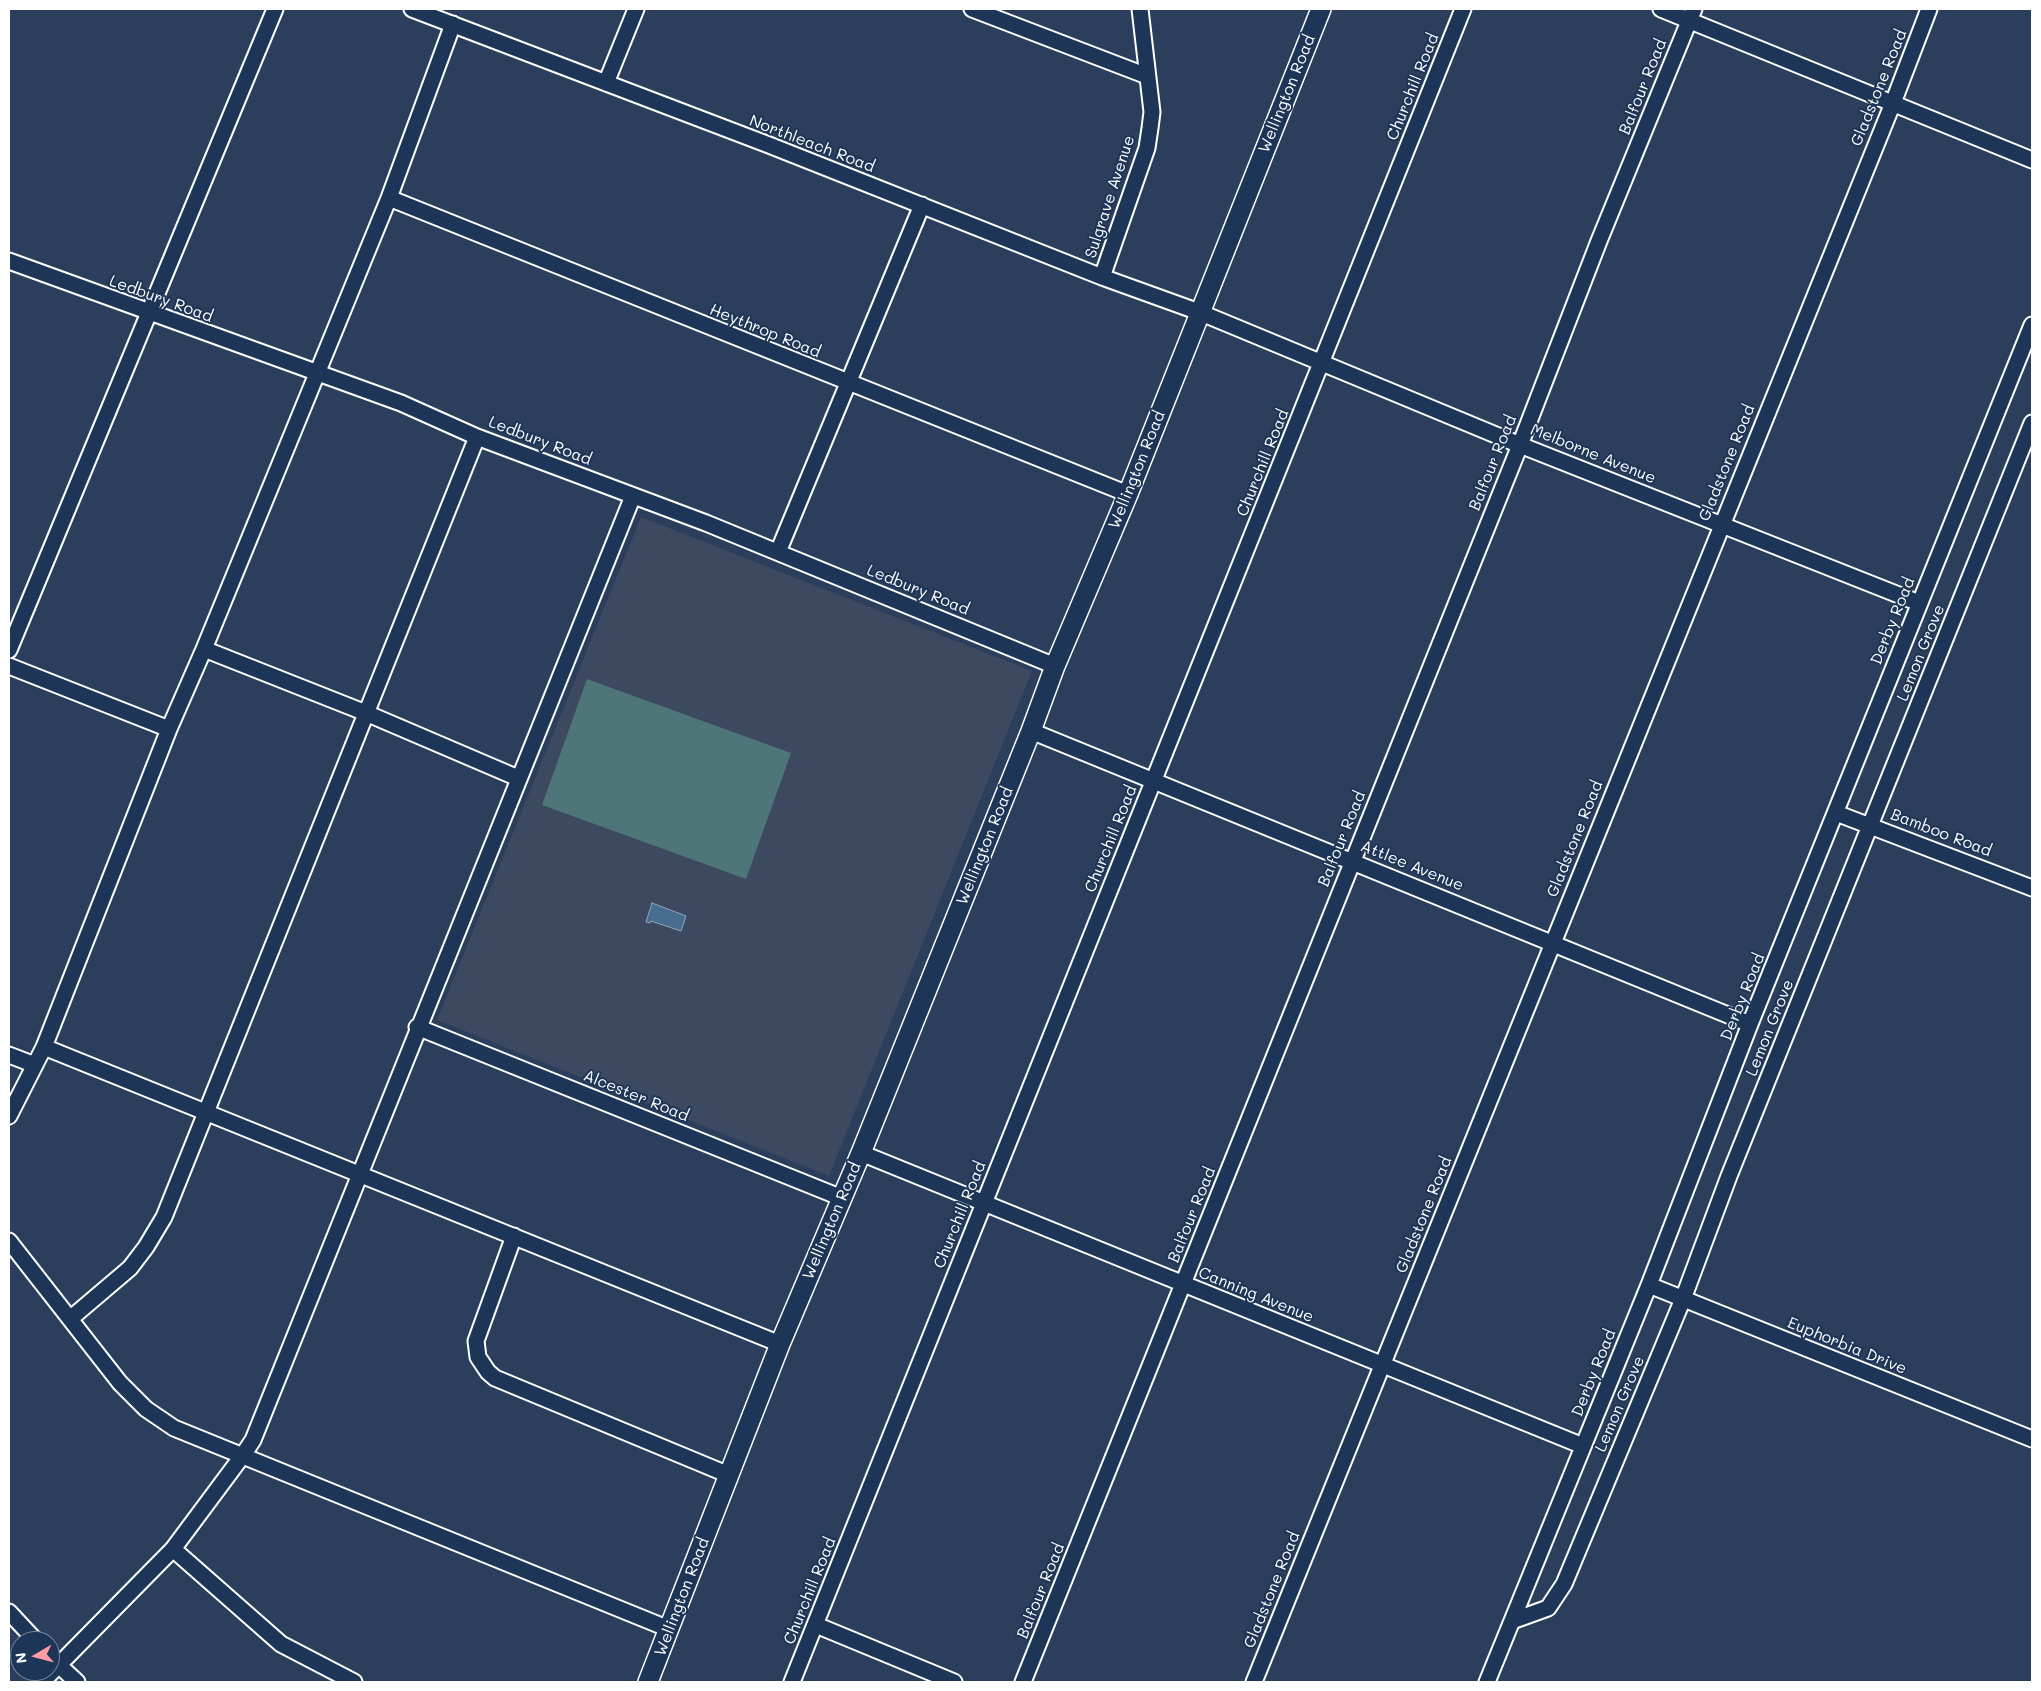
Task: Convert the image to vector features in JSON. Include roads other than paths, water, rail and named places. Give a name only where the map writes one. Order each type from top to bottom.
[{"type":"main road","name":"Wellington Road","points":[[648,1682],[780,1344],[861,1153],[1031,731],[1055,666],[1128,494],[1321,9]]},
{"type":"street","points":[[9,650],[275,9]]},
{"type":"street","name":"Northleach Road","points":[[412,9],[922,205],[1102,277],[1199,312]]},
{"type":"street","points":[[606,84],[636,9]]},
{"type":"street","points":[[972,9],[1147,76]]},
{"type":"street","name":"Sulgrave Avenue","points":[[1102,277],[1147,148],[1152,112],[1140,9]]},
{"type":"street","name":"Churchill Road","points":[[792,1682],[1463,9]]},
{"type":"street","points":[[1661,9],[1692,14],[1893,104],[2032,160]]},
{"type":"street","name":"Gladstone Road","points":[[1254,1682],[1551,943],[1893,104],[1929,9]]},
{"type":"street","name":"Balfour Road","points":[[1022,1682],[1520,445],[1599,241],[1692,14]]},
{"type":"street","points":[[9,1116],[44,1047],[169,730],[389,198],[453,24]]},
{"type":"street","name":"Heythrop Road","points":[[389,198],[1128,494]]},
{"type":"street","points":[[778,552],[922,205]]},
{"type":"street","name":"Ledbury Road","points":[[9,261],[148,313],[401,403],[477,437],[560,466],[778,552],[1055,666]]},
{"type":"street","name":"Melborne Avenue","points":[[1199,312],[1520,445],[1919,603]]},
{"type":"street","name":"Derby Road","points":[[1487,1682],[1649,1285],[1750,1024],[2032,325]]},
{"type":"street","name":"Lemon Grove","points":[[1512,1621],[1548,1608],[1564,1584],[1683,1299],[1729,1176],[2032,423]]},
{"type":"street","points":[[70,1319],[112,1285],[146,1247],[164,1217],[477,437]]},
{"type":"street","points":[[60,1655],[173,1549],[244,1456],[253,1440],[417,1027],[633,496]]},
{"type":"street","points":[[204,649],[366,713],[518,778]]},
{"type":"street","points":[[9,666],[169,730]]},
{"type":"street","name":"Attlee Avenue","points":[[1031,731],[1253,822],[1352,860],[1750,1024]]},
{"type":"street","name":"Bamboo Road","points":[[1836,813],[2032,888]]},
{"type":"street","name":"Alcester Road","points":[[417,1027],[842,1198]]},
{"type":"street","points":[[44,1047],[780,1344]]},
{"type":"street","points":[[9,1055],[35,1065]]},
{"type":"street","name":"Canning Avenue","points":[[861,1153],[1583,1446]]},
{"type":"street","points":[[514,1236],[476,1341],[478,1357],[488,1372],[496,1378],[729,1476]]},
{"type":"street","points":[[9,1242],[120,1383],[146,1409],[174,1428],[669,1629]]},
{"type":"street","name":"Euphorbia Drive","points":[[1649,1285],[2032,1439]]},
{"type":"street","points":[[173,1549],[281,1644],[354,1682]]},
{"type":"street","points":[[9,1612],[27,1631]]},
{"type":"street","points":[[816,1624],[954,1682]]},
{"type":"street","points":[[60,1666],[77,1682]]}]
